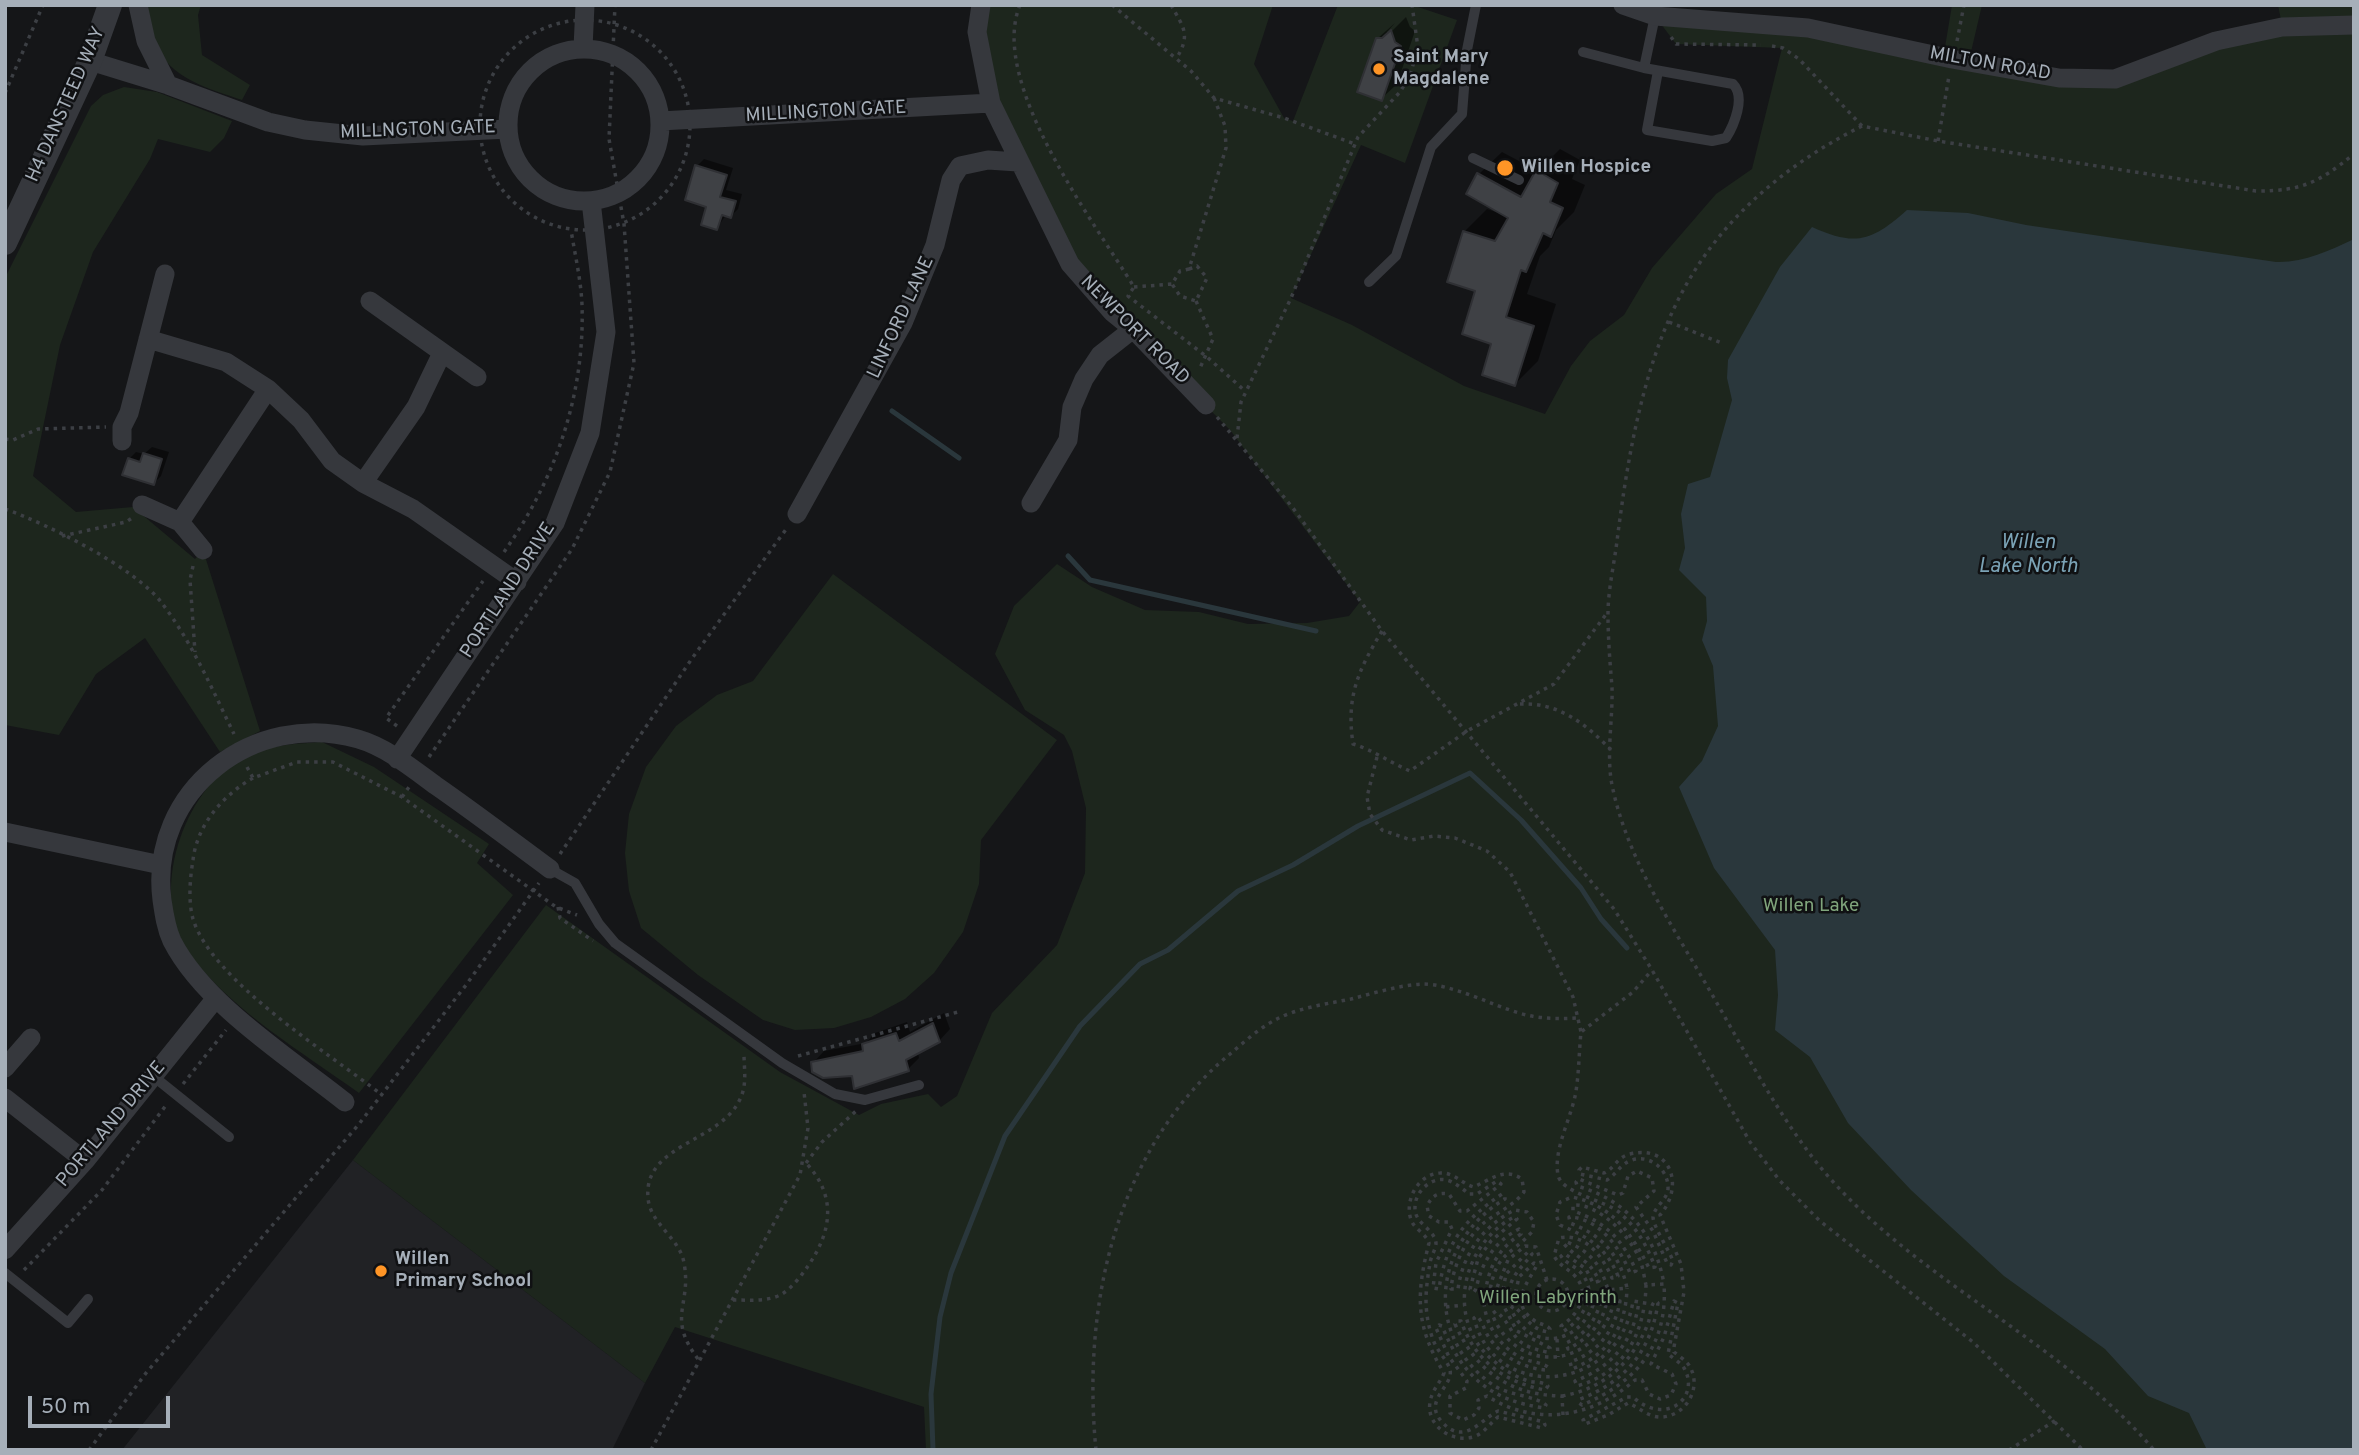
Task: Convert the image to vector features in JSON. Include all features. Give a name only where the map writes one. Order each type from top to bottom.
[{"type":"street","name":"H4 DANSTEED WAY","points":[[5,243],[90,61],[110,5]]},
{"type":"street","points":[[138,5],[146,41],[168,85]]},
{"type":"street","points":[[982,5],[977,32],[991,103]]},
{"type":"street","name":"MILTON ROAD","points":[[1623,5],[1654,16],[1808,28],[1952,60],[2059,78],[2115,79],[2216,41],[2282,27],[2354,24]]},
{"type":"street","points":[[583,48],[585,12]]},
{"type":"street","points":[[583,48],[611,53],[641,73],[651,87],[660,121],[658,143],[650,163],[636,180],[618,193],[591,201],[561,197],[534,183],[516,158],[508,129],[509,109],[516,89],[528,73],[544,60],[562,51],[583,48]]},
{"type":"street","name":"MILLNGTON GATE","points":[[90,61],[168,85],[244,114],[305,131],[363,136],[508,129]]},
{"type":"street","name":"MILLINGTON GATE","points":[[660,121],[991,103]]},
{"type":"street","name":"NEWPORT ROAD","points":[[991,103],[1070,264],[1112,312],[1133,329],[1206,405]]},
{"type":"street","name":"LINFORD LANE","points":[[797,514],[904,323],[935,245],[951,180],[960,166],[988,160],[1018,162]]},
{"type":"street","name":"PORTLAND DRIVE","points":[[397,759],[555,523],[590,433],[606,332],[591,201]]},
{"type":"street","points":[[122,434],[165,274]]},
{"type":"street","points":[[370,301],[477,377]]},
{"type":"street","points":[[1031,503],[1068,440],[1072,407],[1084,379],[1100,355],[1133,329]]},
{"type":"street","points":[[148,339],[226,362],[268,390],[301,420],[332,461],[363,483],[413,509],[517,582]]},
{"type":"street","points":[[363,483],[416,407],[442,353]]},
{"type":"street","points":[[180,522],[268,390]]},
{"type":"street","points":[[142,505],[180,522],[203,550]]},
{"type":"street","points":[[345,1101],[216,999],[191,971],[171,938],[165,922],[161,865],[172,827],[188,797],[209,773],[239,752],[275,736],[322,733],[361,740],[418,773],[550,869]]},
{"type":"street","points":[[5,832],[161,865]]},
{"type":"street","name":"PORTLAND DRIVE","points":[[5,1250],[85,1161],[216,999]]},
{"type":"street","points":[[5,1068],[31,1038]]},
{"type":"street","points":[[5,1098],[85,1161]]},
{"type":"lane","points":[[1369,282],[1396,256],[1431,147],[1462,114],[1467,50],[1476,5]]},
{"type":"lane","points":[[1644,68],[1654,16]]},
{"type":"lane","points":[[1583,52],[1658,71],[1734,84],[1738,88],[1739,102],[1726,138],[1712,141],[1647,130],[1658,71]]},
{"type":"lane","points":[[1473,158],[1519,180]]},
{"type":"lane","points":[[550,869],[575,883],[599,924],[621,947],[799,1074],[835,1094],[865,1100],[919,1085]]},
{"type":"lane","points":[[153,1076],[229,1137]]},
{"type":"lane","points":[[5,1273],[68,1323],[88,1299]]},
{"type":"path","points":[[5,93],[43,5]]},
{"type":"path","points":[[402,797],[572,550],[610,472],[634,363],[624,224],[609,139],[615,5]]},
{"type":"path","points":[[1020,5],[1013,20],[1013,47],[1037,121],[1055,165],[1134,287]]},
{"type":"path","points":[[1171,5],[1185,33],[1185,45],[1176,59]]},
{"type":"path","points":[[1237,438],[1245,391],[1291,298],[1355,144],[1400,92],[1410,75],[1418,48],[1412,5]]},
{"type":"path","points":[[1938,141],[1964,5]]},
{"type":"path","points":[[1115,6],[1176,59],[1214,97],[1225,126],[1226,148],[1189,269]]},
{"type":"path","points":[[585,12],[646,38],[673,65],[688,100],[690,141],[684,163],[674,183],[660,201],[624,224],[596,231],[571,230],[533,217],[503,191],[484,156],[479,130],[485,94],[505,56],[539,30],[585,12]]},
{"type":"path","points":[[1654,16],[1676,44],[1783,48],[1799,59],[1862,126],[1938,141],[2256,191],[2290,191],[2311,184],[2354,154]]},
{"type":"path","points":[[1214,97],[1284,118],[1355,144]]},
{"type":"path","points":[[1862,126],[1791,166],[1762,193],[1705,255],[1690,278],[1669,322],[1638,409],[1624,486],[1608,612],[1613,720],[1612,784],[1634,851],[1659,903],[1760,1078],[1815,1160],[1891,1236],[2088,1385],[2154,1450]]},
{"type":"path","points":[[433,751],[386,718],[494,566],[542,492],[572,408],[579,361],[582,304],[571,230]]},
{"type":"path","points":[[1172,285],[1180,271],[1197,266],[1207,278],[1196,301]]},
{"type":"path","points":[[1134,287],[1172,285]]},
{"type":"path","points":[[1172,285],[1180,296],[1196,301],[1213,339],[1200,368]]},
{"type":"path","points":[[1134,287],[1128,296],[1207,357],[1245,391]]},
{"type":"path","points":[[1669,322],[1724,344]]},
{"type":"path","points":[[1206,405],[1237,438],[1293,508],[1382,631],[1614,909],[1750,1142],[1780,1181],[1820,1221],[1973,1342],[2056,1420],[2083,1450]]},
{"type":"path","points":[[5,439],[13,440],[38,429],[122,434]]},
{"type":"path","points":[[62,536],[126,522],[142,505]]},
{"type":"path","points":[[5,509],[107,561],[159,600],[195,654],[253,778]]},
{"type":"path","points":[[89,1450],[146,1373],[382,1095],[550,869],[693,657],[797,514]]},
{"type":"path","points":[[195,654],[190,580],[195,559],[203,550]]},
{"type":"path","points":[[1382,631],[1359,669],[1348,715],[1353,744],[1368,748],[1377,757],[1410,771],[1466,731],[1554,684],[1608,612]]},
{"type":"path","points":[[1516,704],[1543,705],[1559,710],[1588,728],[1611,750]]},
{"type":"path","points":[[1377,757],[1367,797],[1370,814],[1382,830],[1411,839],[1434,836],[1455,838],[1487,851],[1510,872],[1573,997],[1581,1032],[1576,1092],[1561,1149],[1558,1175],[1570,1191],[1605,1203],[1633,1226],[1649,1250],[1655,1266],[1648,1268],[1635,1239],[1618,1219],[1582,1199],[1572,1197],[1560,1202],[1556,1215],[1560,1225],[1599,1245],[1611,1259],[1618,1276],[1612,1278],[1597,1251],[1580,1240],[1568,1236],[1559,1237],[1554,1256],[1558,1264],[1577,1277],[1582,1290],[1582,1304],[1574,1317],[1560,1329],[1564,1331],[1578,1321],[1587,1306],[1589,1291],[1583,1275],[1563,1260],[1562,1256],[1565,1254],[1577,1260],[1594,1283],[1600,1281],[1593,1266],[1564,1244],[1567,1242],[1591,1256],[1602,1269],[1608,1290],[1605,1312],[1597,1328],[1584,1341],[1568,1349],[1566,1346],[1566,1343],[1581,1336],[1591,1326],[1601,1301],[1595,1299],[1586,1323],[1572,1334],[1557,1339],[1536,1336],[1524,1329],[1511,1309],[1517,1307],[1521,1317],[1540,1331],[1548,1332],[1550,1329],[1536,1322],[1525,1311],[1522,1298],[1523,1286],[1537,1265],[1534,1263],[1526,1269],[1516,1291],[1509,1291],[1520,1266],[1531,1258],[1529,1251],[1506,1274],[1502,1300],[1517,1331],[1550,1348],[1547,1352],[1531,1348],[1513,1336],[1496,1311],[1492,1314],[1497,1325],[1509,1341],[1529,1354],[1558,1357],[1590,1345],[1603,1331],[1617,1299],[1618,1316],[1608,1335],[1593,1350],[1570,1362],[1569,1366],[1572,1368],[1598,1355],[1614,1339],[1623,1318],[1627,1288],[1623,1269],[1606,1244],[1587,1230],[1570,1223],[1569,1217],[1590,1223],[1610,1238],[1622,1254],[1630,1273],[1634,1274],[1636,1271],[1627,1250],[1602,1223],[1573,1211],[1573,1205],[1600,1214],[1622,1234],[1639,1257],[1646,1285],[1643,1320],[1632,1346],[1604,1374],[1577,1386],[1574,1381],[1602,1368],[1620,1352],[1633,1330],[1639,1302],[1633,1301],[1626,1328],[1606,1357],[1581,1372],[1556,1377],[1514,1368],[1488,1348],[1474,1318],[1477,1315],[1494,1344],[1508,1357],[1536,1369],[1546,1370],[1548,1367],[1521,1358],[1505,1346],[1490,1325],[1484,1303],[1486,1275],[1500,1251],[1522,1231],[1519,1229],[1498,1243],[1485,1260],[1474,1292],[1470,1289],[1475,1268],[1491,1241],[1516,1222],[1514,1217],[1488,1234],[1476,1251],[1467,1272],[1464,1305],[1469,1326],[1492,1361],[1510,1373],[1548,1386],[1545,1390],[1527,1387],[1495,1371],[1474,1348],[1461,1321],[1457,1321],[1455,1324],[1464,1345],[1479,1366],[1495,1380],[1521,1391],[1562,1396],[1597,1385],[1618,1371],[1637,1349],[1655,1301],[1658,1303],[1655,1323],[1643,1352],[1622,1376],[1600,1391],[1580,1399],[1579,1403],[1582,1405],[1603,1396],[1627,1381],[1649,1355],[1662,1324],[1664,1284],[1653,1244],[1637,1220],[1621,1205],[1599,1192],[1577,1185],[1576,1182],[1580,1179],[1618,1195],[1623,1193],[1628,1176],[1637,1171],[1652,1178],[1654,1191],[1636,1207],[1653,1231],[1667,1263],[1671,1265],[1673,1261],[1667,1243],[1653,1221],[1654,1213],[1668,1189],[1666,1174],[1656,1164],[1644,1158],[1633,1159],[1620,1166],[1607,1180],[1580,1174],[1582,1167],[1604,1173],[1622,1157],[1640,1153],[1661,1159],[1669,1169],[1674,1189],[1672,1198],[1660,1215],[1681,1264],[1684,1292],[1674,1352],[1690,1366],[1694,1381],[1687,1405],[1675,1414],[1662,1417],[1646,1415],[1628,1403],[1585,1424],[1583,1420],[1627,1397],[1633,1397],[1645,1408],[1658,1411],[1677,1405],[1685,1395],[1688,1382],[1684,1368],[1668,1354],[1678,1303],[1674,1301],[1664,1337],[1651,1364],[1672,1374],[1676,1384],[1671,1395],[1660,1399],[1649,1394],[1642,1380],[1635,1380],[1619,1394],[1597,1406],[1563,1415],[1539,1416],[1522,1412],[1487,1396],[1478,1400],[1479,1408],[1471,1417],[1463,1420],[1450,1413],[1450,1396],[1466,1388],[1467,1381],[1449,1357],[1436,1328],[1439,1325],[1443,1326],[1452,1350],[1470,1376],[1488,1389],[1518,1404],[1544,1408],[1546,1405],[1494,1386],[1462,1355],[1450,1329],[1445,1289],[1460,1241],[1477,1218],[1506,1196],[1502,1194],[1474,1213],[1459,1231],[1443,1262],[1438,1289],[1433,1288],[1436,1262],[1452,1229],[1449,1222],[1439,1222],[1429,1216],[1427,1206],[1431,1197],[1440,1193],[1449,1194],[1460,1211],[1467,1211],[1500,1187],[1497,1181],[1469,1194],[1450,1180],[1435,1180],[1423,1187],[1414,1211],[1418,1222],[1433,1235],[1436,1244],[1430,1261],[1427,1316],[1434,1342],[1450,1371],[1449,1379],[1436,1402],[1437,1413],[1442,1423],[1453,1430],[1467,1432],[1482,1426],[1498,1411],[1544,1422],[1542,1428],[1498,1418],[1487,1430],[1472,1437],[1459,1438],[1445,1434],[1433,1422],[1429,1405],[1433,1389],[1444,1373],[1422,1327],[1420,1280],[1429,1243],[1412,1224],[1408,1206],[1414,1188],[1428,1176],[1440,1173],[1455,1176],[1474,1188],[1502,1173],[1513,1173],[1522,1179],[1524,1192],[1517,1201],[1482,1224],[1466,1243],[1452,1275],[1451,1289],[1458,1289],[1471,1248],[1494,1221],[1514,1210],[1527,1212],[1534,1222],[1532,1232],[1509,1250],[1499,1263],[1490,1290],[1496,1290],[1508,1260],[1525,1246],[1536,1247],[1540,1252],[1548,1280]]},
{"type":"path","points":[[382,1095],[254,996],[211,954],[193,918],[190,881],[194,847],[208,820],[231,791],[253,778],[297,762],[333,762],[402,797],[558,907],[599,924]]},
{"type":"path","points":[[558,907],[560,918],[614,956],[621,947]]},
{"type":"path","points":[[1581,1032],[1633,992],[1652,970]]},
{"type":"path","points":[[1096,1450],[1091,1403],[1091,1359],[1100,1288],[1117,1224],[1143,1159],[1173,1112],[1210,1072],[1275,1020],[1335,1002],[1425,984],[1522,1014],[1545,1019],[1577,1018]]},
{"type":"path","points":[[14,1281],[102,1190],[254,996]]},
{"type":"path","points":[[793,1055],[804,1056],[958,1012]]},
{"type":"path","points":[[698,1359],[681,1331],[684,1260],[655,1217],[648,1198],[651,1179],[660,1162],[677,1147],[720,1126],[737,1106],[745,1082],[744,1035]]},
{"type":"path","points":[[799,1074],[806,1100],[808,1128],[800,1175]]},
{"type":"path","points":[[651,1450],[806,1163],[822,1142],[865,1100]]},
{"type":"path","points":[[733,1300],[758,1300],[781,1294],[801,1276],[819,1249],[828,1226],[827,1196],[822,1183],[806,1163]]},
{"type":"path","points":[[1548,1280],[1562,1284],[1567,1293],[1565,1303],[1557,1310],[1542,1308],[1537,1300],[1539,1286],[1548,1280]]},
{"type":"path","points":[[1646,1285],[1664,1284]]},
{"type":"path","points":[[1608,1290],[1627,1288]]},
{"type":"path","points":[[1484,1303],[1502,1300]]},
{"type":"path","points":[[1446,1307],[1464,1305]]},
{"type":"path","points":[[1557,1339],[1558,1357]]},
{"type":"path","points":[[1562,1396],[1563,1415]]},
{"type":"path","points":[[2009,1450],[2056,1420]]},
{"type":"shaded area","name":"Willen Primary School","points":[[353,1160],[645,1383],[612,1450],[122,1450]]},
{"type":"green space","points":[[147,5],[201,5],[198,15],[202,55],[250,85],[242,100],[192,81],[170,66],[153,40]]},
{"type":"green space","name":"Willen Lake","points":[[981,5],[1273,5],[1254,64],[1284,118],[1293,121],[1338,5],[1412,5],[1457,20],[1405,163],[1361,145],[1291,298],[1352,325],[1464,386],[1545,414],[1571,366],[1590,341],[1624,315],[1652,268],[1716,194],[1752,169],[1782,48],[1676,44],[1655,16],[2115,79],[2281,20],[2278,5],[2354,5],[2354,1450],[926,1450],[924,1407],[675,1327],[645,1383],[353,1160],[546,905],[780,1072],[859,1115],[881,1104],[928,1094],[941,1107],[957,1096],[992,1013],[1057,945],[1085,873],[1086,808],[1072,751],[1064,735],[1025,710],[995,654],[1014,606],[1057,564],[1092,587],[1145,610],[1199,612],[1248,624],[1307,623],[1349,616],[1360,602],[1230,430],[1084,283],[991,103]]},
{"type":"green space","points":[[1952,5],[1982,5],[1971,52],[1945,47]]},
{"type":"green space","points":[[124,87],[157,92],[232,121],[224,138],[210,152],[158,139],[150,159],[93,252],[60,345],[33,476],[76,512],[133,507],[195,559],[203,550],[260,731],[220,752],[145,638],[96,674],[59,735],[5,725],[5,278],[91,106],[103,95]]},
{"type":"green space","points":[[833,574],[1057,740],[981,840],[979,884],[963,932],[934,973],[905,999],[871,1017],[834,1028],[795,1030],[763,1020],[698,975],[641,928],[629,891],[625,853],[629,814],[646,767],[676,726],[717,695],[753,681]]},
{"type":"green space","points":[[322,742],[374,767],[489,844],[477,863],[513,895],[359,1093],[270,1030],[227,995],[191,956],[178,933],[172,907],[176,852],[186,824],[199,800],[216,778],[235,762],[255,752],[277,746]]},
{"type":"water","name":"Willen Lake North","points":[[1907,210],[1968,213],[2026,225],[2276,262],[2306,258],[2354,239],[2354,1450],[2207,1450],[2189,1413],[2148,1396],[2105,1349],[2004,1276],[1911,1190],[1848,1123],[1810,1057],[1775,1030],[1778,995],[1775,950],[1714,868],[1679,787],[1702,761],[1718,726],[1713,666],[1702,640],[1707,621],[1706,597],[1679,570],[1685,548],[1681,514],[1688,484],[1710,477],[1732,400],[1727,378],[1728,360],[1780,267],[1812,227],[1840,237],[1863,238],[1884,229]]},
{"type":"building","name":"Saint Mary Magdalene","points":[[1391,30],[1395,42],[1401,46],[1382,101],[1357,92],[1376,38],[1382,38]]},
{"type":"building","points":[[695,165],[727,175],[720,197],[736,201],[731,218],[722,215],[717,230],[701,225],[706,207],[685,200]]},
{"type":"building","name":"Willen Hospice","points":[[1536,170],[1558,183],[1550,202],[1563,208],[1551,237],[1543,233],[1526,272],[1521,270],[1506,317],[1534,326],[1515,386],[1482,375],[1491,344],[1462,334],[1475,291],[1447,282],[1463,231],[1495,241],[1508,218],[1466,194],[1477,173],[1521,197]]},
{"type":"building","points":[[143,453],[162,459],[154,485],[122,475],[128,458],[140,462]]},
{"type":"building","points":[[933,1023],[940,1042],[906,1060],[909,1071],[854,1089],[852,1076],[823,1078],[812,1072],[811,1062],[863,1051],[862,1044],[896,1033],[899,1041]]},
{"type":"waterway","points":[[892,411],[959,458]]},
{"type":"waterway","points":[[1068,556],[1090,580],[1316,631]]},
{"type":"waterway","points":[[933,1450],[931,1394],[940,1317],[951,1273],[1005,1136],[1080,1026],[1140,964],[1168,950],[1238,891],[1293,865],[1358,826],[1470,773],[1521,820],[1581,888],[1601,919],[1627,948]]},
{"type":"place","name":"Saint Mary Magdalene","points":[[1379,69]]},
{"type":"place","name":"Willen Hospice","points":[[1505,168]]},
{"type":"place","name":"Willen Primary School","points":[[381,1271]]},
{"type":"park label","name":"Willen Labyrinth","points":[[1548,1299]]}]
